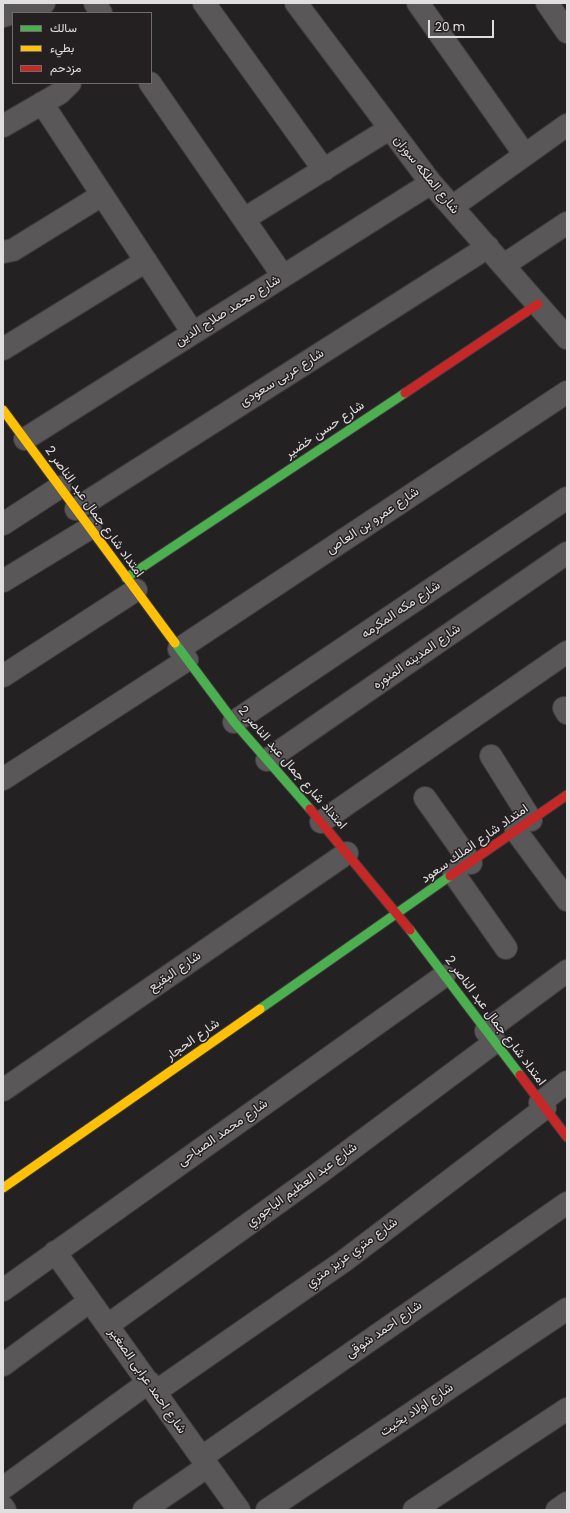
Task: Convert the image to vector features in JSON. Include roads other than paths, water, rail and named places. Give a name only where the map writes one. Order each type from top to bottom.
[{"type":"street","points":[[94,3],[100,12]]},
{"type":"street","points":[[204,3],[324,170]]},
{"type":"street","name":"شارع الملكه سوزان","points":[[296,3],[431,183],[538,304],[564,328]]},
{"type":"street","points":[[418,3],[525,154]]},
{"type":"street","points":[[547,3],[567,32]]},
{"type":"street","points":[[21,12],[43,7]]},
{"type":"street","points":[[4,124],[60,93],[69,84]]},
{"type":"street","points":[[151,84],[283,276]]},
{"type":"street","points":[[42,103],[193,333]]},
{"type":"street","points":[[452,207],[567,125]]},
{"type":"street","points":[[244,219],[389,129]]},
{"type":"street","name":"شارع محمد صلاح الدين","points":[[25,439],[431,183]]},
{"type":"street","points":[[3,252],[13,250],[102,195]]},
{"type":"street","points":[[504,265],[567,223]]},
{"type":"street","name":"شارع عربى سعودى","points":[[76,509],[488,247]]},
{"type":"street","points":[[3,348],[146,261]]},
{"type":"street","name":"شارع حسن خضير","points":[[131,584],[538,304]]},
{"type":"street","name":"شارع عمرو بن العاص","points":[[3,779],[567,392]]},
{"type":"street","name":"امتداد شارع جمال عبد الناصر 2","points":[[6,419],[25,439],[183,655],[234,722],[321,822],[398,914],[567,1137]]},
{"type":"street","points":[[3,524],[60,488]]},
{"type":"street","name":"شارع مكه المكرمه","points":[[234,722],[567,498]]},
{"type":"street","points":[[3,581],[90,528]]},
{"type":"street","name":"شارع المدينه المنوره","points":[[267,760],[567,553]]},
{"type":"street","points":[[3,676],[131,584]]},
{"type":"street","points":[[321,822],[567,652]]},
{"type":"street","points":[[491,756],[523,826],[567,900]]},
{"type":"street","name":"امتداد شارع الملك سعود","points":[[398,914],[567,795]]},
{"type":"street","points":[[425,798],[506,948]]},
{"type":"street","name":"شارع البقيع","points":[[3,1090],[347,853]]},
{"type":"street","name":"شارع الحجار","points":[[3,1188],[398,914]]},
{"type":"street","name":"شارع عبد العظيم الباجوري","points":[[108,1326],[318,1174],[490,1036],[567,971]]},
{"type":"street","name":"شارع محمد الصباحى","points":[[3,1290],[444,976]]},
{"type":"street","name":"شارع متري عزيز متري","points":[[3,1488],[152,1387],[344,1261],[542,1105],[567,1082]]},
{"type":"street","name":"شارع احمد شوقى","points":[[144,1510],[205,1462],[567,1203]]},
{"type":"street","name":"شارع احمد عرابى الصغير","points":[[55,1252],[239,1510]]},
{"type":"street","points":[[3,1365],[90,1301]]},
{"type":"street","name":"شارع اولاد بخيت","points":[[267,1510],[567,1309]]},
{"type":"street","points":[[414,1510],[567,1409]]},
{"type":"street","points":[[557,1510],[567,1503]]}]
